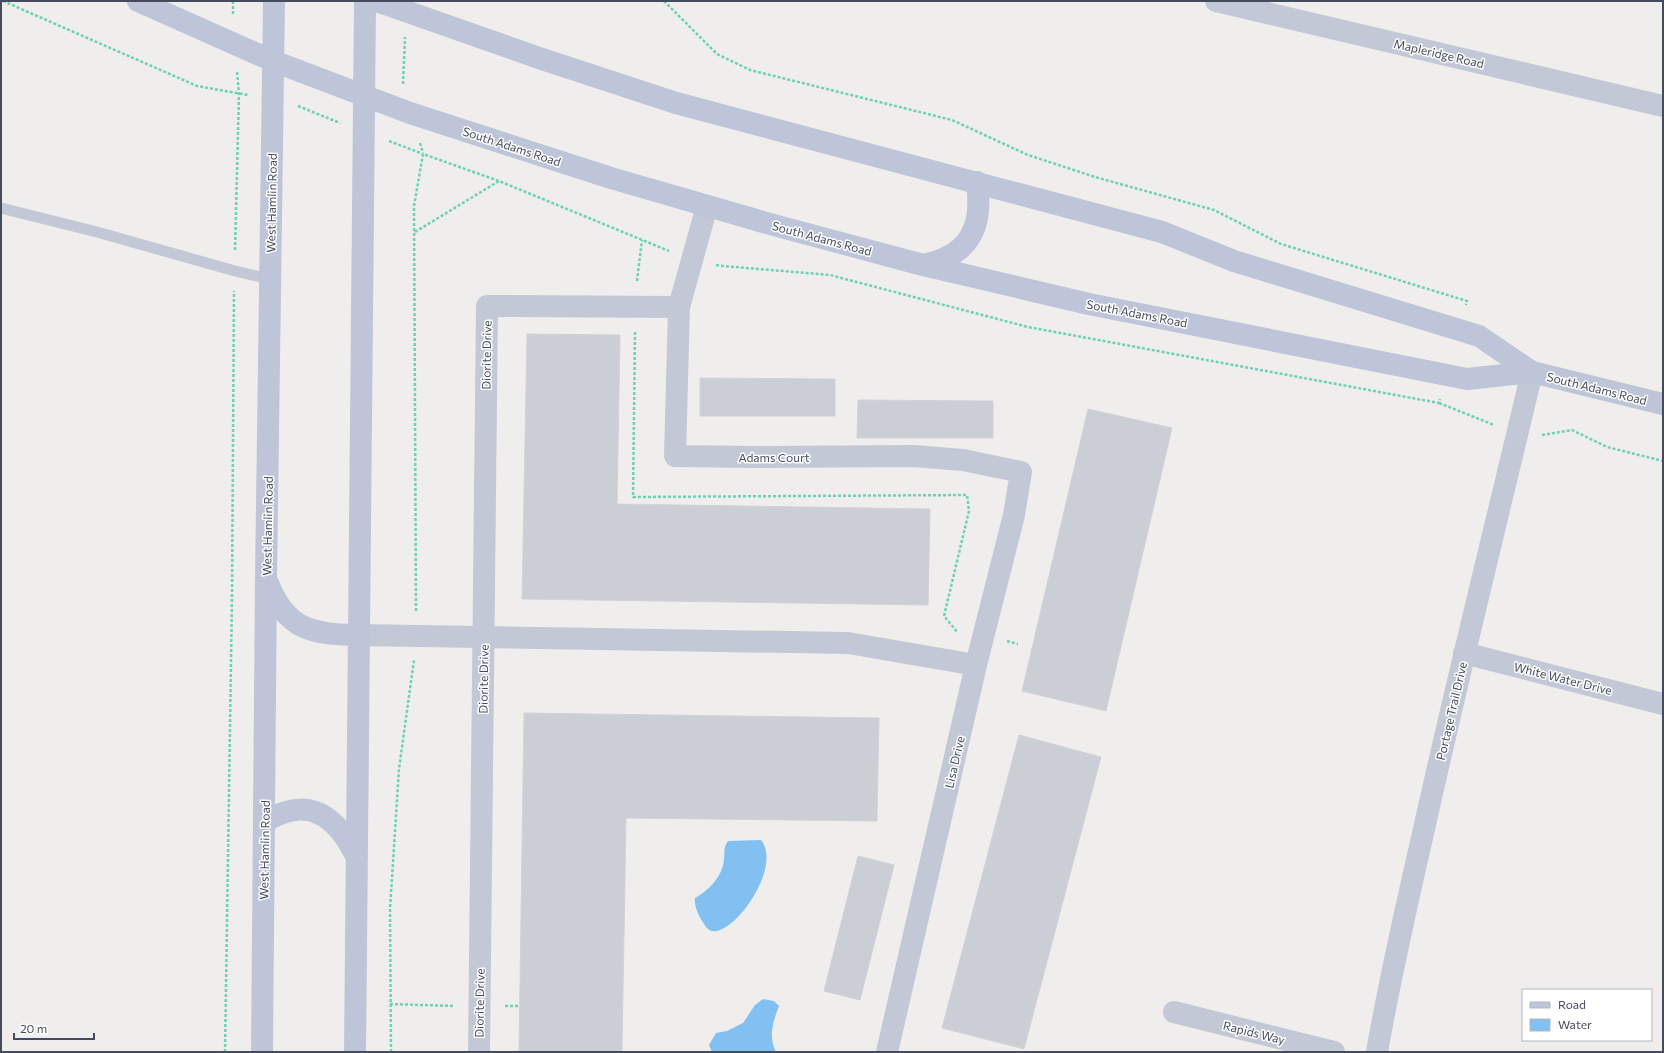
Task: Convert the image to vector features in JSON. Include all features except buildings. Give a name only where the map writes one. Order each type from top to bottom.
[{"type":"main road","name":"South Adams Road","points":[[138,1],[273,61],[418,115],[604,176],[707,206],[923,265],[1089,304],[1467,379],[1532,372],[1663,404]]},
{"type":"main road","name":"West Hamlin Road","points":[[262,1052],[266,578],[274,1]]},
{"type":"main road","points":[[355,1052],[365,1]]},
{"type":"main road","name":"South Adams Road","points":[[377,1],[549,61],[676,103],[1162,232],[1234,261],[1479,336],[1532,372]]},
{"type":"main road","points":[[923,265],[946,258],[960,250],[971,238],[979,209],[977,182]]},
{"type":"main road","points":[[266,578],[274,599],[282,611],[293,621],[309,629],[325,633],[358,634]]},
{"type":"main road","points":[[265,822],[277,814],[291,810],[304,809],[316,813],[328,819],[338,827],[348,839],[357,859]]},
{"type":"street","name":"Mapleridge Road","points":[[1216,1],[1663,106]]},
{"type":"street","name":"Adams Court","points":[[707,206],[679,306],[675,456],[754,458],[914,456],[963,460],[1021,472]]},
{"type":"street","name":"Diorite Drive","points":[[479,1052],[487,306],[679,306]]},
{"type":"street","name":"Portage Trail Drive","points":[[1376,1052],[1390,981],[1464,653],[1532,372]]},
{"type":"street","name":"Lisa Drive","points":[[887,1052],[976,665],[1014,515],[1021,472]]},
{"type":"street","points":[[358,634],[848,643],[976,665]]},
{"type":"street","name":"White Water Drive","points":[[1464,653],[1663,704]]},
{"type":"street","name":"Rapids Way","points":[[1174,1012],[1334,1052]]},
{"type":"lane","points":[[1,208],[97,232],[235,271],[270,279]]},
{"type":"path","points":[[3,1],[197,86],[239,94],[235,271],[232,612],[225,1052]]},
{"type":"path","points":[[233,1],[234,19]]},
{"type":"path","points":[[664,1],[717,54],[734,64],[750,70],[952,120],[1028,155],[1094,176],[1214,210],[1281,244],[1467,301],[1465,306]]},
{"type":"path","points":[[403,90],[406,29]]},
{"type":"path","points":[[296,105],[347,126]]},
{"type":"path","points":[[414,232],[499,181]]},
{"type":"path","points":[[1439,403],[1498,427],[1538,436],[1572,430],[1607,448],[1663,461]]},
{"type":"water","points":[[761,840],[766,850],[766,862],[758,888],[742,913],[733,922],[718,931],[710,930],[706,927],[699,916],[695,898],[710,887],[718,877],[723,865],[726,843],[728,841]]},
{"type":"water","points":[[763,999],[774,1001],[779,1006],[772,1029],[772,1040],[776,1052],[712,1052],[709,1045],[716,1033],[727,1031],[743,1023],[755,1005]]}]
